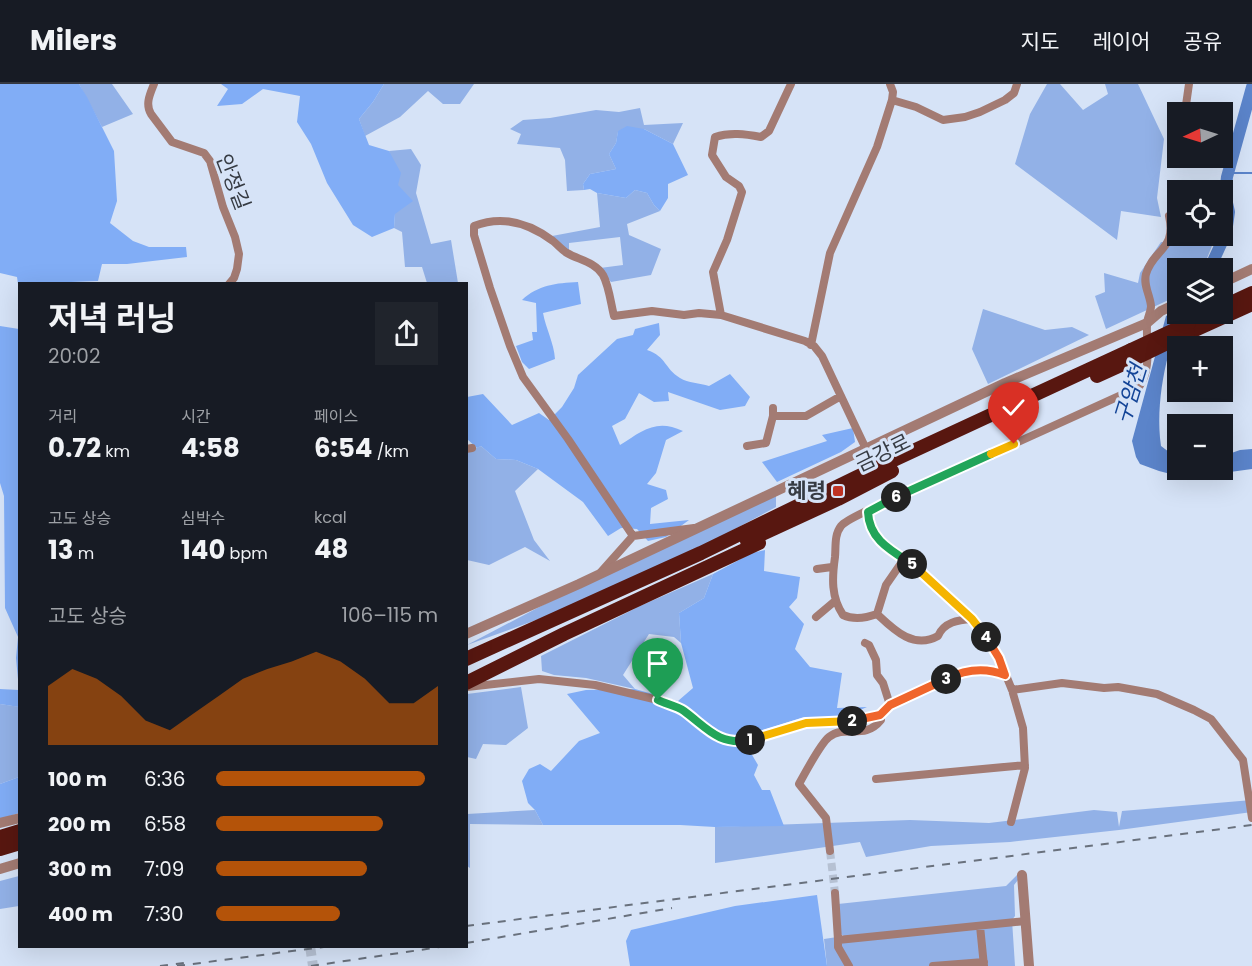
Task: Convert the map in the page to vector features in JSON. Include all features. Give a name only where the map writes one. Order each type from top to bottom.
[{"type":"highway","points":[[1233,305],[1252,293]]},
{"type":"highway","points":[[1233,307],[1252,304]]},
{"type":"highway","name":"금강로","points":[[1189,328],[1195,324]]},
{"type":"highway","name":"금강로","points":[[468,668],[838,499],[889,472],[1197,324]]},
{"type":"highway","name":"금강로","points":[[468,658],[682,562],[857,477],[1130,356]]},
{"type":"highway","points":[[468,684],[564,634],[809,519],[838,499]]},
{"type":"highway","points":[[468,649],[560,617]]},
{"type":"highway","points":[[0,837],[18,832]]},
{"type":"highway","points":[[0,849],[18,844]]},
{"type":"highway","points":[[0,857],[18,852]]},
{"type":"street","name":"안정길","points":[[154,84],[148,100],[149,110],[172,142],[204,153],[210,161],[239,254],[237,269],[231,282]]},
{"type":"street","points":[[721,315],[713,272],[727,240],[742,192],[739,186],[726,177],[712,155],[715,137],[724,134],[761,137],[769,131],[791,84]]},
{"type":"street","points":[[811,345],[830,253],[877,147],[892,100],[893,92],[890,84]]},
{"type":"street","points":[[892,100],[916,107],[943,120],[964,117],[1005,100],[1014,93],[1017,84]]},
{"type":"street","points":[[1186,102],[1189,84]]},
{"type":"street","points":[[633,536],[523,377],[490,288],[474,235],[474,226],[488,220],[504,219],[516,222],[541,233],[567,253],[587,261],[603,275],[614,316],[652,311],[684,315],[699,313],[721,315],[811,345],[822,356],[866,448]]},
{"type":"street","points":[[877,614],[868,617],[847,617],[843,615],[835,601],[832,567],[835,556],[834,544],[841,525],[850,518],[868,512],[1139,387],[1146,371],[1149,345],[1147,323],[1151,307],[1145,285],[1146,273],[1167,244]]},
{"type":"street","points":[[1233,278],[1252,269]]},
{"type":"street","points":[[468,633],[600,574],[1005,383],[1147,323],[1167,308]]},
{"type":"street","points":[[747,446],[766,443],[773,412],[806,416],[841,396]]},
{"type":"street","points":[[868,512],[868,520],[874,536],[904,559],[972,619],[999,658],[1012,690],[1023,728],[1025,765],[1011,822]]},
{"type":"street","points":[[600,574],[633,536],[700,527]]},
{"type":"street","points":[[877,614],[886,585],[904,559]]},
{"type":"street","points":[[817,569],[832,567]]},
{"type":"street","points":[[816,617],[835,601]]},
{"type":"street","points":[[877,614],[896,633],[921,641],[938,636],[941,628],[947,624],[972,619]]},
{"type":"street","points":[[865,644],[869,645],[876,660],[877,675],[883,683],[890,705]]},
{"type":"street","points":[[468,685],[539,679],[596,685],[658,700],[683,711],[705,730],[727,741],[741,742],[806,723],[856,721],[880,715],[890,705],[954,675],[981,670],[992,670],[1005,675]]},
{"type":"street","points":[[1012,690],[1062,683],[1104,688],[1118,687],[1157,694],[1211,719],[1243,760],[1252,818]]},
{"type":"street","points":[[830,851],[826,818],[799,784],[827,737],[842,732],[867,731],[879,723],[880,715]]},
{"type":"street","points":[[876,779],[1025,765]]},
{"type":"street","points":[[0,823],[18,818]]},
{"type":"street","points":[[0,869],[18,864]]},
{"type":"street","points":[[1022,875],[1029,966]]},
{"type":"street","points":[[834,893],[838,947],[849,966]]},
{"type":"street","points":[[838,940],[1026,921]]},
{"type":"street","points":[[933,966],[984,964],[980,926]]},
{"type":"shaded area","points":[[0,84],[79,84],[114,151],[117,201],[110,223],[133,241],[149,247],[186,247],[187,257],[127,264],[102,264],[98,281],[18,282],[18,284],[17,277],[0,273]]},
{"type":"shaded area","points":[[79,84],[112,84],[133,114],[102,127]]},
{"type":"shaded area","points":[[221,84],[384,84],[359,119],[369,145],[389,151],[401,173],[398,185],[413,201],[395,214],[394,228],[372,237],[353,225],[327,183],[311,144],[297,122],[300,96],[263,89],[242,104],[217,106],[228,89]]},
{"type":"shaded area","points":[[384,84],[474,84],[460,104],[443,104],[428,91],[400,117],[365,136],[359,119]]},
{"type":"shaded area","points":[[1047,84],[1060,84],[1083,110],[1108,94],[1105,84],[1138,84],[1164,139],[1157,198],[1161,217],[1121,211],[1117,240],[1015,164],[1030,114]]},
{"type":"shaded area","points":[[640,108],[644,125],[683,123],[673,144],[644,129],[618,132],[616,143],[609,154],[616,169],[590,174],[583,184],[584,190],[567,191],[565,160],[560,148],[517,144],[521,134],[510,129],[523,120],[596,110],[619,112]]},
{"type":"shaded area","points":[[627,126],[644,129],[673,144],[688,175],[668,184],[668,198],[660,211],[647,193],[635,190],[626,198],[597,193],[590,189],[584,190],[583,184],[590,174],[616,169],[609,154],[616,143],[618,131]]},
{"type":"shaded area","points":[[411,149],[421,165],[416,193],[431,244],[451,240],[458,282],[427,282],[422,267],[405,267],[402,232],[394,228],[397,185],[389,151]]},
{"type":"shaded area","points":[[635,190],[647,193],[660,211],[627,224],[629,235],[661,249],[651,275],[611,282],[600,268],[623,265],[620,237],[569,243],[569,251],[552,236],[600,227],[597,193],[626,198]]},
{"type":"shaded area","points":[[1161,242],[1167,242],[1167,246],[1212,246],[1207,258],[1167,258],[1167,301],[1106,329],[1095,296],[1105,292],[1104,273],[1138,283],[1140,273]]},
{"type":"shaded area","points":[[578,282],[581,304],[543,313],[555,359],[529,369],[522,362],[516,346],[533,340],[532,332],[537,332],[536,303],[522,300],[534,291],[548,286]]},
{"type":"shaded area","points":[[983,309],[1045,330],[1072,327],[1089,335],[988,384],[972,349]]},
{"type":"shaded area","points":[[1166,316],[1167,324],[1178,324],[1174,336],[1167,336],[1167,359],[1159,413],[1161,446],[1167,450],[1167,473],[1140,464],[1132,441]]},
{"type":"shaded area","points":[[659,323],[660,335],[647,350],[662,359],[680,378],[709,386],[730,374],[750,397],[745,406],[720,410],[668,392],[669,401],[654,402],[639,393],[625,419],[612,426],[620,445],[642,431],[657,426],[673,427],[683,431],[666,440],[656,473],[647,484],[666,490],[668,499],[651,508],[650,524],[689,520],[666,537],[648,541],[637,529],[621,528],[608,536],[583,502],[538,469],[516,460],[496,459],[481,446],[477,448],[468,440],[468,397],[483,394],[512,425],[539,413],[549,420],[562,407],[574,388],[578,375],[617,339],[633,335],[635,329]]},
{"type":"shaded area","points":[[0,326],[18,329],[18,637],[5,608],[4,496],[0,483]]},
{"type":"shaded area","points":[[853,428],[855,442],[841,452],[777,482],[762,462],[827,441],[822,435]]},
{"type":"shaded area","points":[[481,446],[496,459],[516,460],[538,469],[515,491],[534,540],[550,561],[525,547],[489,565],[468,560],[468,452]]},
{"type":"shaded area","points":[[1252,449],[1252,469],[1233,472],[1233,452]]},
{"type":"shaded area","points":[[776,495],[776,507],[709,543],[569,608],[468,645],[543,605]]},
{"type":"shaded area","points":[[765,550],[764,571],[800,577],[797,598],[789,607],[804,624],[795,649],[810,667],[842,673],[837,708],[867,707],[844,717],[804,717],[748,735],[748,748],[758,765],[754,775],[762,790],[770,790],[784,826],[543,825],[535,810],[528,803],[522,781],[529,769],[540,764],[551,771],[579,741],[600,733],[567,694],[586,690],[635,689],[678,701],[693,688],[681,643],[679,613],[704,598],[713,574],[752,553]]},
{"type":"shaded area","points":[[713,574],[704,598],[679,613],[681,643],[674,637],[649,634],[623,675],[635,689],[542,671],[541,656],[640,606]]},
{"type":"shaded area","points":[[18,637],[18,679],[16,658]]},
{"type":"shaded area","points":[[521,687],[528,728],[506,745],[483,744],[476,759],[468,757],[468,694]]},
{"type":"shaded area","points":[[0,689],[18,690],[18,707],[0,704]]},
{"type":"shaded area","points":[[0,704],[18,707],[18,777],[0,784]]},
{"type":"shaded area","points":[[18,777],[18,813],[0,819],[0,784]]},
{"type":"shaded area","points":[[1252,800],[1252,812],[1119,830],[1010,842],[931,846],[866,857],[860,842],[715,863],[715,827],[910,820],[989,823],[1094,810],[1117,812],[1119,827],[1122,811]]},
{"type":"shaded area","points":[[535,810],[543,825],[470,824],[470,868],[468,867],[468,814]]},
{"type":"shaded area","points":[[1017,875],[1018,880],[1014,885],[1015,916],[1012,920],[1015,966],[827,966],[824,939],[844,936],[840,934],[838,904],[1006,886]]},
{"type":"shaded area","points":[[18,876],[18,906],[0,909],[0,881]]},
{"type":"shaded area","points":[[817,895],[827,966],[630,966],[626,941],[631,930],[735,906]]},
{"type":"waterway","name":"구암천","points":[[1215,258],[1226,233],[1229,212],[1225,194],[1227,177],[1252,87]]},
{"type":"waterway","points":[[1228,173],[1252,173]]},
{"type":"tunnel","points":[[830,851],[835,893]]},
{"type":"tunnel","points":[[310,948],[313,966]]},
{"type":"railway","points":[[468,926],[1252,825]]},
{"type":"railway","points":[[468,943],[672,908]]},
{"type":"railway","points":[[177,966],[316,948]]},
{"type":"railway","points":[[311,966],[433,948]]},
{"type":"railway","points":[[160,966],[184,963]]},
{"type":"place","name":"혜령","points":[[838,491]]},
{"type":"route","points":[[658,700],[683,711],[705,730],[727,741],[741,742],[806,723],[856,721],[880,715],[890,705],[954,675],[981,670],[992,670],[1005,675],[999,658],[980,627],[912,564],[874,536],[868,520],[868,512],[1014,444]]}]
